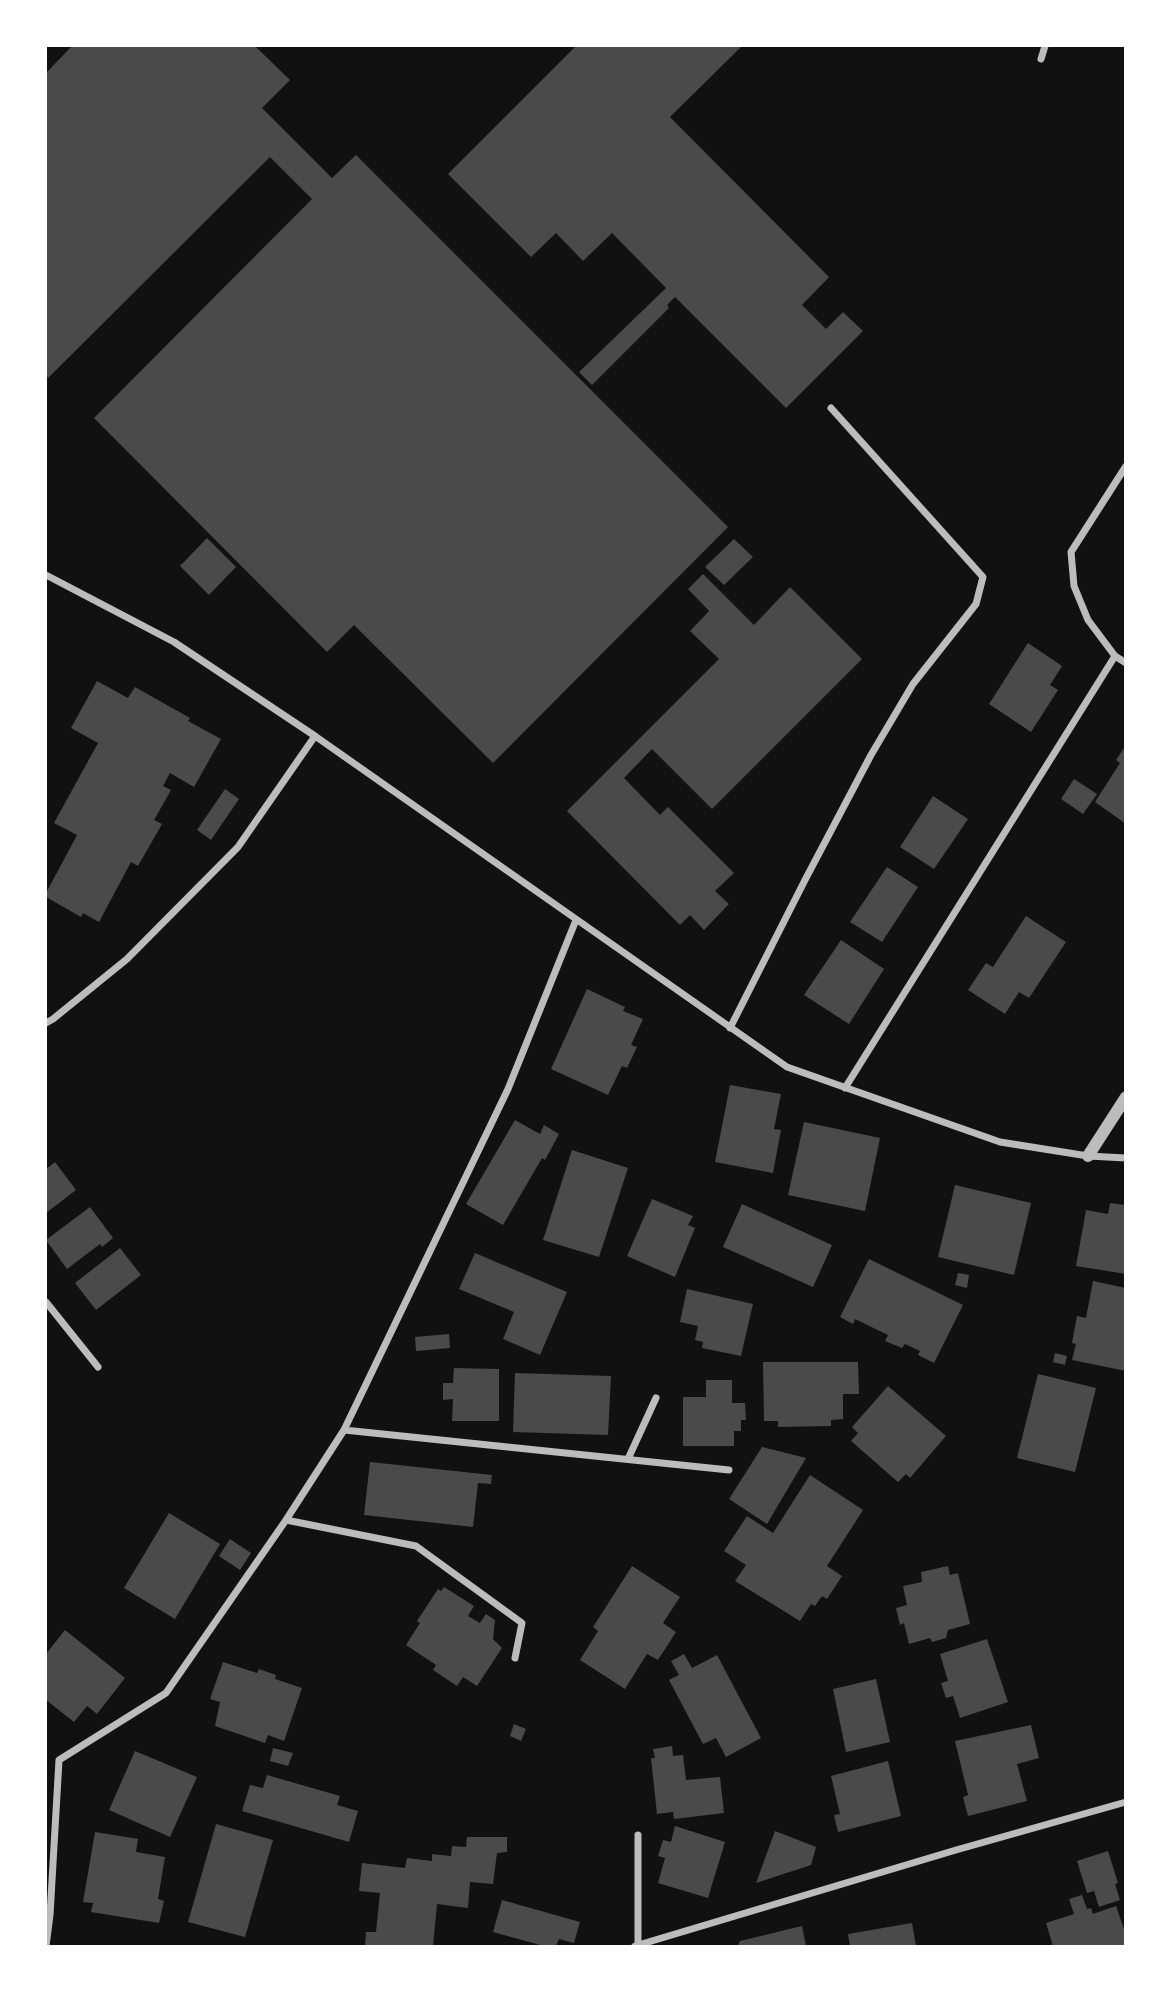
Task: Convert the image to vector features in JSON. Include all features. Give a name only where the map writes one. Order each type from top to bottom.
[{"type":"street","points":[[1041,59],[1045,46]]},
{"type":"street","points":[[730,1028],[871,755],[913,684],[976,604],[983,577],[831,408]]},
{"type":"street","points":[[1125,466],[1071,552],[1074,586],[1087,620],[1115,656],[1125,663]]},
{"type":"street","points":[[46,575],[174,642],[446,826],[787,1067],[1000,1142],[1088,1156],[1125,1158]]},
{"type":"street","points":[[845,1088],[1115,656]]},
{"type":"street","points":[[46,1023],[127,959],[238,847],[315,736]]},
{"type":"street","points":[[46,1947],[59,1760],[166,1693],[286,1520],[344,1430],[508,1089],[576,920]]},
{"type":"street","points":[[1088,1156],[1125,1097]]},
{"type":"street","points":[[46,1301],[98,1367]]},
{"type":"street","points":[[628,1459],[656,1398]]},
{"type":"street","points":[[344,1430],[729,1470]]},
{"type":"street","points":[[286,1520],[416,1546],[522,1623],[515,1658]]},
{"type":"street","points":[[638,1835],[637,1946],[1125,1802]]},
{"type":"building","points":[[72,46],[255,46],[290,80],[262,108],[332,178],[356,155],[728,527],[493,763],[354,625],[327,652],[94,418],[312,199],[270,157],[48,378],[46,375],[46,73]]},
{"type":"building","points":[[576,46],[742,46],[670,117],[829,277],[802,305],[826,329],[843,312],[863,331],[786,408],[675,297],[667,305],[669,308],[592,385],[579,372],[666,288],[612,233],[583,261],[556,233],[531,257],[448,174]]},
{"type":"building","points":[[207,538],[236,567],[209,595],[180,566]]},
{"type":"building","points":[[734,539],[753,557],[724,585],[705,567]]},
{"type":"building","points":[[703,574],[754,625],[790,587],[862,659],[712,809],[652,749],[624,778],[660,815],[668,807],[734,873],[715,891],[729,904],[704,930],[690,915],[680,925],[567,811],[719,659],[690,631],[709,611],[688,589]]},
{"type":"building","points":[[1028,643],[1062,666],[1050,685],[1058,690],[1031,732],[989,704]]},
{"type":"building","points":[[97,681],[128,698],[135,687],[221,739],[194,787],[170,773],[163,786],[171,790],[154,820],[162,824],[138,866],[131,862],[99,922],[83,913],[81,917],[46,897],[77,835],[54,823],[98,743],[71,728]]},
{"type":"building","points":[[1126,745],[1126,824],[1095,802],[1120,763],[1116,760]]},
{"type":"building","points":[[1074,779],[1097,794],[1083,814],[1061,799]]},
{"type":"building","points":[[225,789],[239,799],[211,840],[197,830]]},
{"type":"building","points":[[933,796],[968,819],[934,869],[900,847]]},
{"type":"building","points":[[887,867],[918,887],[882,942],[850,922]]},
{"type":"building","points":[[1026,916],[1066,942],[1029,998],[1019,992],[1005,1014],[968,990],[986,963],[993,967]]},
{"type":"building","points":[[841,940],[884,969],[849,1024],[804,995]]},
{"type":"building","points":[[587,989],[625,1007],[623,1011],[643,1019],[631,1045],[637,1047],[627,1068],[622,1066],[608,1095],[551,1069]]},
{"type":"building","points":[[730,1085],[781,1094],[774,1129],[781,1130],[773,1173],[715,1162]]},
{"type":"building","points":[[515,1120],[540,1134],[544,1125],[559,1134],[503,1225],[466,1204]]},
{"type":"building","points":[[804,1122],[880,1138],[865,1211],[788,1195]]},
{"type":"building","points":[[572,1150],[628,1168],[599,1257],[543,1240]]},
{"type":"building","points":[[55,1162],[76,1190],[46,1213],[46,1169]]},
{"type":"building","points":[[955,1185],[1031,1203],[1014,1275],[938,1257]]},
{"type":"building","points":[[652,1199],[693,1216],[688,1225],[695,1228],[675,1277],[627,1256]]},
{"type":"building","points":[[1110,1203],[1125,1205],[1126,1274],[1076,1266],[1086,1210],[1108,1214]]},
{"type":"building","points":[[742,1204],[832,1245],[813,1287],[723,1247]]},
{"type":"building","points":[[90,1207],[113,1238],[102,1247],[100,1244],[67,1269],[46,1240]]},
{"type":"building","points":[[120,1248],[141,1275],[96,1310],[75,1283]]},
{"type":"building","points":[[475,1253],[567,1292],[540,1355],[503,1339],[514,1312],[459,1289]]},
{"type":"building","points":[[869,1259],[963,1305],[934,1363],[918,1355],[920,1351],[905,1344],[902,1348],[885,1341],[888,1335],[855,1319],[853,1324],[840,1317]]},
{"type":"building","points":[[958,1273],[969,1275],[967,1288],[955,1285]]},
{"type":"building","points":[[1093,1281],[1126,1288],[1126,1371],[1072,1360],[1076,1344],[1072,1343],[1077,1316],[1086,1318]]},
{"type":"building","points":[[687,1289],[753,1304],[741,1356],[702,1348],[703,1342],[695,1340],[698,1326],[680,1322]]},
{"type":"building","points":[[449,1334],[450,1348],[416,1351],[415,1337]]},
{"type":"building","points":[[1055,1353],[1067,1356],[1065,1365],[1053,1362]]},
{"type":"building","points":[[763,1362],[858,1362],[859,1394],[843,1394],[843,1419],[831,1420],[831,1426],[778,1427],[778,1421],[764,1421]]},
{"type":"building","points":[[454,1368],[499,1369],[499,1421],[452,1421],[453,1399],[443,1400],[443,1383],[453,1383]]},
{"type":"building","points":[[515,1373],[611,1376],[608,1435],[513,1432]]},
{"type":"building","points":[[1038,1374],[1096,1388],[1075,1472],[1017,1458]]},
{"type":"building","points":[[706,1380],[732,1380],[732,1403],[745,1403],[746,1420],[741,1420],[741,1431],[734,1431],[734,1446],[683,1446],[683,1397],[706,1397]]},
{"type":"building","points":[[888,1386],[946,1436],[910,1478],[906,1474],[898,1482],[851,1441],[858,1433],[852,1427]]},
{"type":"building","points":[[762,1447],[806,1458],[767,1524],[729,1499]]},
{"type":"building","points":[[370,1462],[492,1475],[491,1484],[478,1483],[473,1527],[364,1515]]},
{"type":"building","points":[[810,1475],[863,1510],[827,1566],[842,1576],[827,1599],[822,1596],[815,1606],[811,1604],[800,1621],[735,1581],[746,1565],[724,1551],[747,1516],[773,1533]]},
{"type":"building","points":[[169,1513],[220,1544],[175,1619],[124,1588]]},
{"type":"building","points":[[230,1539],[251,1553],[240,1570],[219,1556]]},
{"type":"building","points":[[632,1566],[680,1597],[663,1623],[676,1632],[658,1660],[647,1654],[625,1689],[580,1660],[598,1631],[593,1627]]},
{"type":"building","points":[[948,1566],[950,1575],[958,1573],[970,1624],[948,1630],[946,1638],[932,1642],[930,1638],[909,1644],[904,1623],[900,1625],[896,1608],[907,1605],[903,1586],[922,1582],[921,1572]]},
{"type":"building","points":[[444,1587],[474,1606],[468,1616],[480,1623],[486,1614],[495,1620],[493,1639],[502,1648],[477,1686],[463,1677],[457,1686],[433,1670],[436,1665],[406,1645],[420,1623],[417,1621],[438,1589],[441,1591]]},
{"type":"building","points":[[65,1630],[125,1678],[97,1714],[87,1706],[74,1722],[46,1700],[46,1654]]},
{"type":"building","points":[[987,1639],[1008,1702],[960,1718],[953,1696],[946,1698],[941,1683],[948,1681],[940,1654]]},
{"type":"building","points":[[684,1654],[692,1668],[717,1655],[761,1738],[726,1757],[716,1738],[703,1744],[669,1680],[679,1675],[671,1661]]},
{"type":"building","points":[[223,1662],[257,1673],[259,1669],[276,1675],[275,1679],[302,1688],[284,1741],[268,1735],[265,1743],[215,1726],[220,1702],[210,1699]]},
{"type":"building","points":[[876,1679],[890,1742],[846,1752],[833,1689]]},
{"type":"building","points":[[514,1724],[526,1729],[521,1741],[510,1736]]},
{"type":"building","points":[[1031,1725],[1039,1758],[1017,1764],[1027,1801],[968,1816],[963,1797],[968,1795],[955,1741]]},
{"type":"building","points":[[672,1746],[673,1756],[683,1755],[686,1780],[720,1777],[724,1813],[674,1819],[673,1812],[657,1814],[651,1758],[655,1758],[653,1749]]},
{"type":"building","points":[[273,1748],[293,1753],[288,1766],[270,1761]]},
{"type":"building","points":[[135,1751],[197,1777],[170,1837],[109,1810]]},
{"type":"building","points":[[888,1761],[901,1816],[838,1832],[834,1815],[840,1814],[831,1776]]},
{"type":"building","points":[[267,1775],[340,1796],[337,1805],[358,1811],[349,1842],[242,1811],[250,1785],[263,1788]]},
{"type":"building","points":[[216,1824],[273,1840],[245,1937],[188,1922]]},
{"type":"building","points":[[675,1826],[725,1842],[708,1898],[658,1883],[665,1858],[658,1856],[663,1840],[671,1842]]},
{"type":"building","points":[[775,1831],[816,1847],[811,1865],[756,1883]]},
{"type":"building","points":[[95,1832],[138,1839],[136,1852],[165,1857],[158,1899],[164,1901],[159,1923],[91,1912],[93,1903],[83,1902]]},
{"type":"building","points":[[467,1837],[507,1837],[507,1852],[497,1853],[493,1884],[470,1882],[468,1908],[437,1904],[433,1946],[365,1946],[366,1932],[376,1932],[380,1893],[359,1891],[362,1863],[405,1868],[407,1858],[432,1861],[432,1854],[451,1856],[452,1846],[466,1847]]},
{"type":"building","points":[[1108,1851],[1118,1883],[1115,1884],[1120,1900],[1099,1907],[1094,1891],[1087,1893],[1077,1861]]},
{"type":"building","points":[[1082,1895],[1087,1909],[1091,1908],[1093,1914],[1116,1906],[1126,1935],[1126,1946],[1053,1946],[1046,1923],[1074,1914],[1069,1899]]},
{"type":"building","points":[[502,1900],[580,1922],[574,1943],[559,1939],[556,1946],[544,1946],[493,1932]]},
{"type":"building","points":[[912,1923],[916,1946],[850,1946],[848,1934]]},
{"type":"building","points":[[802,1926],[806,1946],[738,1946],[740,1941]]}]
